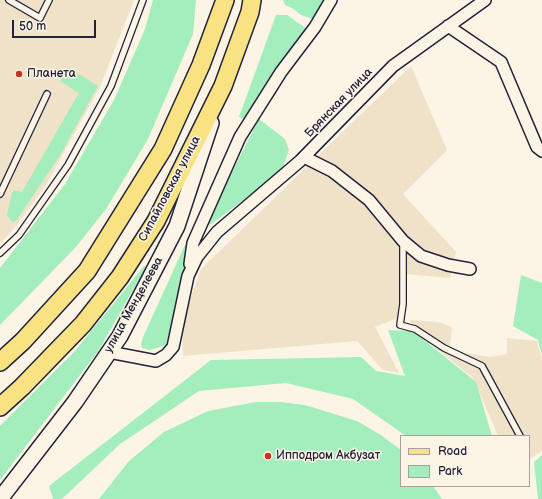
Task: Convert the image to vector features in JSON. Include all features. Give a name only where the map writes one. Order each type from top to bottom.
[{"type":"main road","points":[[0,362],[22,341],[87,271],[163,149],[201,65],[225,0]]},
{"type":"main road","name":"Сипайловская улица","points":[[0,407],[22,387],[83,324],[120,277],[156,221],[223,86],[250,12],[252,0]]},
{"type":"main road","name":"улица Менделеева","points":[[0,499],[75,402],[120,336],[177,226],[223,86]]},
{"type":"street","points":[[109,352],[156,361],[166,355],[173,347],[188,276],[193,243],[240,137],[331,0]]},
{"type":"street","name":"Брянская улица","points":[[188,276],[197,257],[217,232],[304,157],[393,66],[479,2]]},
{"type":"street","points":[[448,26],[501,62],[537,147],[542,151]]},
{"type":"street","points":[[304,157],[332,171],[369,200],[403,241],[421,256],[448,265],[470,269]]},
{"type":"lane","points":[[9,0],[40,18],[49,0]]},
{"type":"lane","points":[[0,253],[19,235],[68,165],[111,86],[143,0]]},
{"type":"lane","points":[[0,194],[47,94]]},
{"type":"lane","points":[[403,241],[403,304],[400,325],[415,330],[444,348],[482,366],[519,435]]},
{"type":"shaded area","points":[[0,0],[134,0],[100,87],[46,185],[13,230],[0,244]]},
{"type":"shaded area","points":[[411,66],[447,150],[403,194],[456,252],[450,278],[405,274],[403,316],[375,327],[399,373],[383,370],[357,341],[183,356],[182,323],[201,269]]},
{"type":"shaded area","points":[[410,320],[439,322],[452,327],[450,347],[455,351],[490,357],[507,354],[507,338],[537,341],[542,359],[542,451],[530,459],[530,435],[498,435],[473,378],[414,330]]},
{"type":"green space","points":[[153,0],[196,0],[193,34],[148,139],[106,209],[76,247],[0,325],[0,268],[65,184],[114,100],[145,29]]},
{"type":"green space","points":[[283,0],[325,0],[324,4],[313,19],[301,15],[285,5]]},
{"type":"green space","points":[[276,15],[287,15],[307,29],[269,79],[244,119],[239,117]]},
{"type":"green space","points":[[67,67],[98,86],[59,157],[16,221],[12,222],[7,215],[12,193],[14,190],[22,192],[79,93],[60,81]]},
{"type":"green space","points":[[259,119],[285,139],[289,150],[281,172],[210,225],[207,221]]},
{"type":"green space","points":[[185,245],[189,245],[184,279],[166,345],[150,350],[142,348],[141,344],[143,337]]},
{"type":"green space","points":[[144,266],[146,267],[99,350],[0,480],[0,426],[75,351]]},
{"type":"green space","points":[[521,275],[542,283],[542,355],[538,340],[513,326]]},
{"type":"green space","points":[[388,330],[413,331],[476,382],[492,435],[405,435],[353,399],[286,383],[199,391],[120,444],[62,499],[53,499],[49,486],[211,360],[361,357],[376,371],[405,376]]},
{"type":"green space","name":"Ипподром Акбузат","points":[[256,402],[280,402],[305,405],[357,421],[381,435],[400,449],[400,487],[434,487],[442,499],[99,499],[129,461],[164,432],[208,411]]},
{"type":"green space","points":[[542,455],[542,499],[538,499],[534,462]]},
{"type":"place","name":"Планета","points":[[19,74]]},
{"type":"place","name":"Ипподром Акбузат","points":[[268,456]]}]
